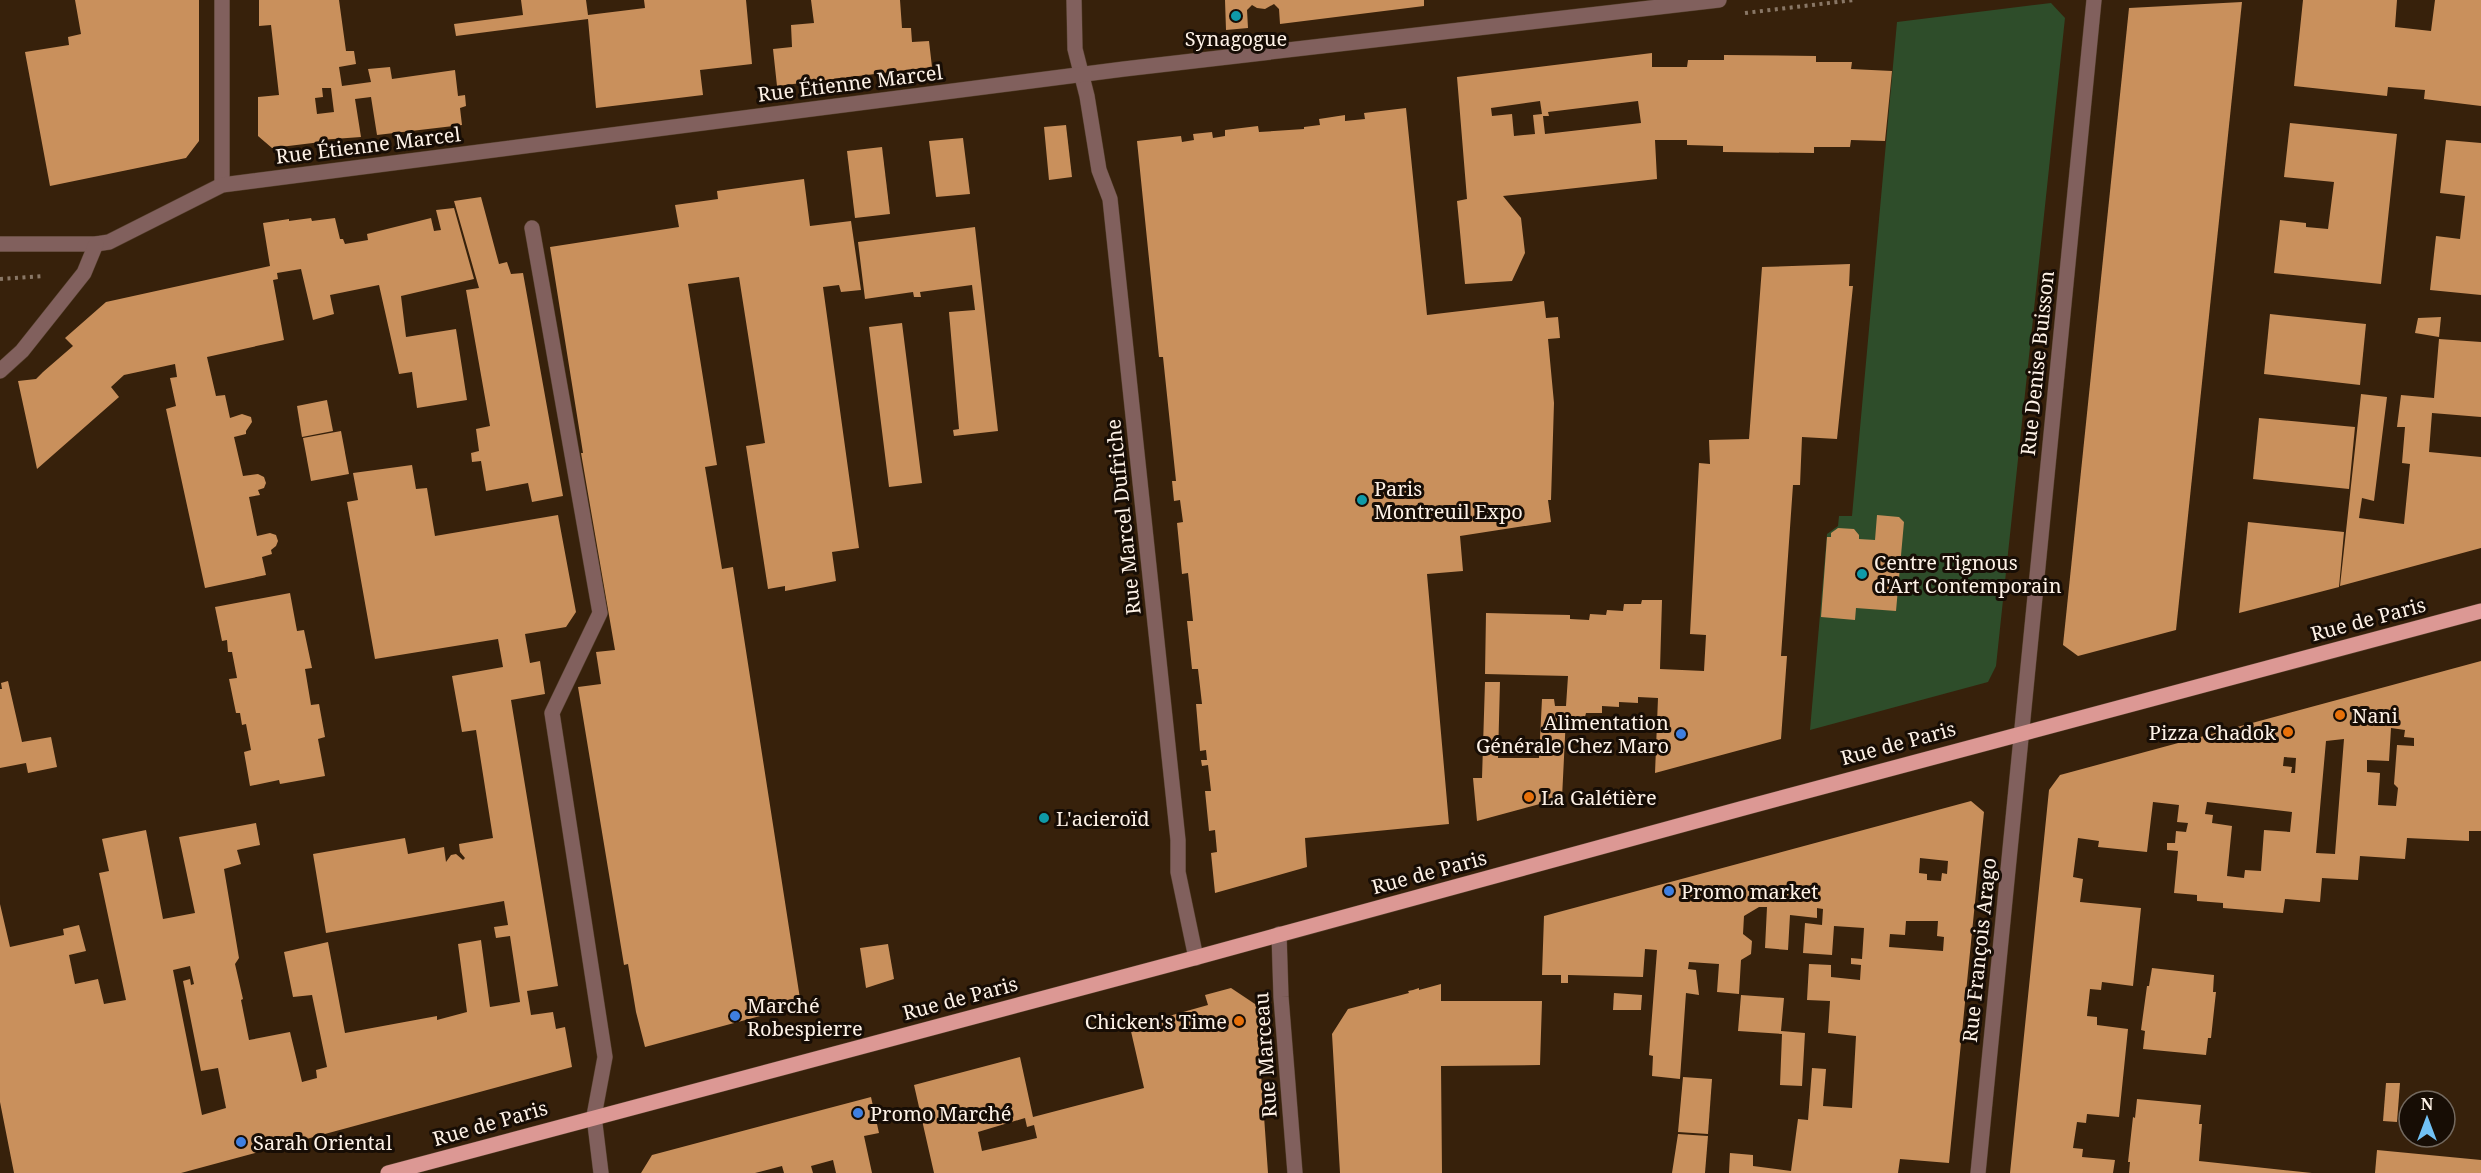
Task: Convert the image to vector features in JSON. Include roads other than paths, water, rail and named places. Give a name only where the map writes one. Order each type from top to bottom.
[{"type":"main road","name":"Rue de Paris","points":[[388,1173],[594,1116],[1196,958],[2022,731],[2481,610]]},
{"type":"street","points":[[222,0],[222,185]]},
{"type":"street","name":"Rue Marcel Dufriche","points":[[1074,0],[1075,49],[1099,170],[1110,199],[1176,816],[1178,872],[1196,958]]},
{"type":"street","name":"Rue Étienne Marcel","points":[[0,244],[109,242],[222,185],[1081,75],[1719,0]]},
{"type":"street","name":"Rue Denise Buisson","points":[[2022,731],[2094,0]]},
{"type":"street","points":[[532,228],[600,613],[552,713],[605,1057],[594,1116],[601,1173]]},
{"type":"street","points":[[0,371],[22,351],[84,273],[96,244]]},
{"type":"street","name":"Rue François Arago","points":[[1978,1173],[2022,731]]},
{"type":"street","name":"Rue Marceau","points":[[1279,934],[1281,997],[1295,1173]]},
{"type":"place","name":"Synagogue","points":[[1236,16]]},
{"type":"place","name":"Paris Montreuil Expo","points":[[1362,500]]},
{"type":"place","name":"Centre Tignous d'Art Contemporain","points":[[1862,574]]},
{"type":"place","name":"Nani","points":[[2340,715]]},
{"type":"place","name":"Pizza Chadok","points":[[2288,732]]},
{"type":"place","name":"Alimentation Générale Chez Maro","points":[[1681,734]]},
{"type":"place","name":"La Galétière","points":[[1529,797]]},
{"type":"place","name":"L'acieroïd","points":[[1044,818]]},
{"type":"place","name":"Promo market","points":[[1669,891]]},
{"type":"place","name":"Marché Robespierre","points":[[735,1016]]},
{"type":"place","name":"Chicken's Time","points":[[1239,1021]]},
{"type":"place","name":"Promo Marché","points":[[858,1113]]},
{"type":"place","name":"Sarah Oriental","points":[[241,1142]]}]
